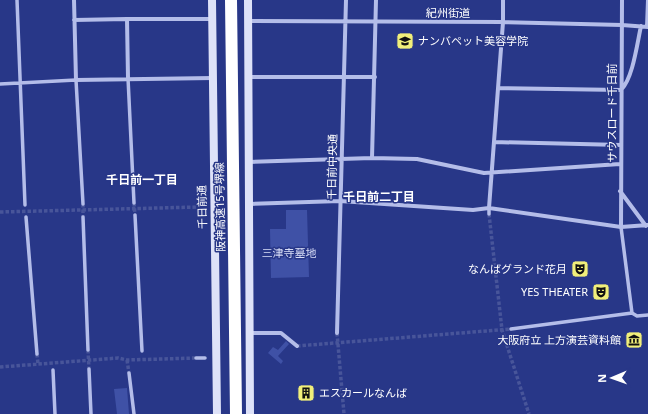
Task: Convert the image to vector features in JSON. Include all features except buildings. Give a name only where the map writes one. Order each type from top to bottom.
[{"type":"highway","name":"阪神高速15号堺線","points":[[231,0],[236,414]]},
{"type":"main road","name":"千日前通","points":[[212,0],[217,414]]},
{"type":"main road","points":[[248,0],[250,414]]},
{"type":"street","points":[[17,0],[25,206]]},
{"type":"street","points":[[74,0],[82,204]]},
{"type":"street","name":"千日前中央通","points":[[337,333],[346,0]]},
{"type":"street","points":[[372,158],[376,0]]},
{"type":"street","points":[[489,214],[503,22],[502,0]]},
{"type":"street","name":"サウスロード千日前","points":[[621,227],[620,90],[622,0]]},
{"type":"street","points":[[647,27],[648,0]]},
{"type":"street","points":[[127,19],[128,78],[134,203]]},
{"type":"street","points":[[74,20],[212,20]]},
{"type":"street","name":"紀州街道","points":[[248,22],[503,22],[647,27]]},
{"type":"street","points":[[498,88],[620,90],[625,86],[630,72],[641,26]]},
{"type":"street","points":[[248,77],[375,77]]},
{"type":"street","points":[[0,84],[128,78],[212,78]]},
{"type":"street","points":[[494,142],[621,145]]},
{"type":"street","points":[[248,162],[372,158],[417,159],[484,172],[620,164]]},
{"type":"street","points":[[620,191],[647,226]]},
{"type":"street","points":[[248,204],[340,201],[473,210],[489,208],[621,227],[647,226]]},
{"type":"street","points":[[135,215],[142,350]]},
{"type":"street","points":[[26,217],[37,354]]},
{"type":"street","points":[[83,217],[88,350]]},
{"type":"street","points":[[621,227],[632,313]]},
{"type":"street","points":[[511,329],[632,313],[637,316],[648,315]]},
{"type":"street","points":[[249,333],[281,333],[297,346]]},
{"type":"street","points":[[196,358],[205,358]]},
{"type":"street","points":[[89,368],[91,414]]},
{"type":"street","points":[[54,370],[56,414]]},
{"type":"street","points":[[129,373],[134,414]]},
{"type":"green space","name":"三津寺墓地","points":[[286,210],[307,210],[309,277],[271,278],[270,229],[286,229]]},
{"type":"green space","points":[[286,341],[289,344],[278,356],[283,361],[281,364],[268,353],[273,347],[278,350]]},
{"type":"green space","points":[[127,388],[129,414],[117,414],[114,389]]},
{"type":"tunnel","points":[[134,203],[135,215]]},
{"type":"tunnel","points":[[83,204],[83,217]]},
{"type":"tunnel","points":[[0,212],[198,207]]},
{"type":"tunnel","points":[[489,214],[502,330],[529,414]]},
{"type":"tunnel","points":[[297,346],[511,329]]},
{"type":"tunnel","points":[[337,333],[344,414]]},
{"type":"tunnel","points":[[88,350],[89,369]]},
{"type":"tunnel","points":[[37,354],[38,364]]},
{"type":"tunnel","points":[[0,367],[118,358],[127,360],[196,358]]},
{"type":"tunnel","points":[[127,360],[129,373]]},
{"type":"place","name":"ナンバペット美容学院","points":[[405,41]]},
{"type":"place","name":"なんばグランド花月","points":[[580,269]]},
{"type":"place","name":"YES THEATER","points":[[601,292]]},
{"type":"place","name":"大阪府立 上方演芸資料館","points":[[634,340]]},
{"type":"place","name":"エスカールなんば","points":[[306,393]]},
{"type":"district","name":"千日前一丁目","points":[[142,180]]},
{"type":"district","name":"千日前二丁目","points":[[379,197]]}]
